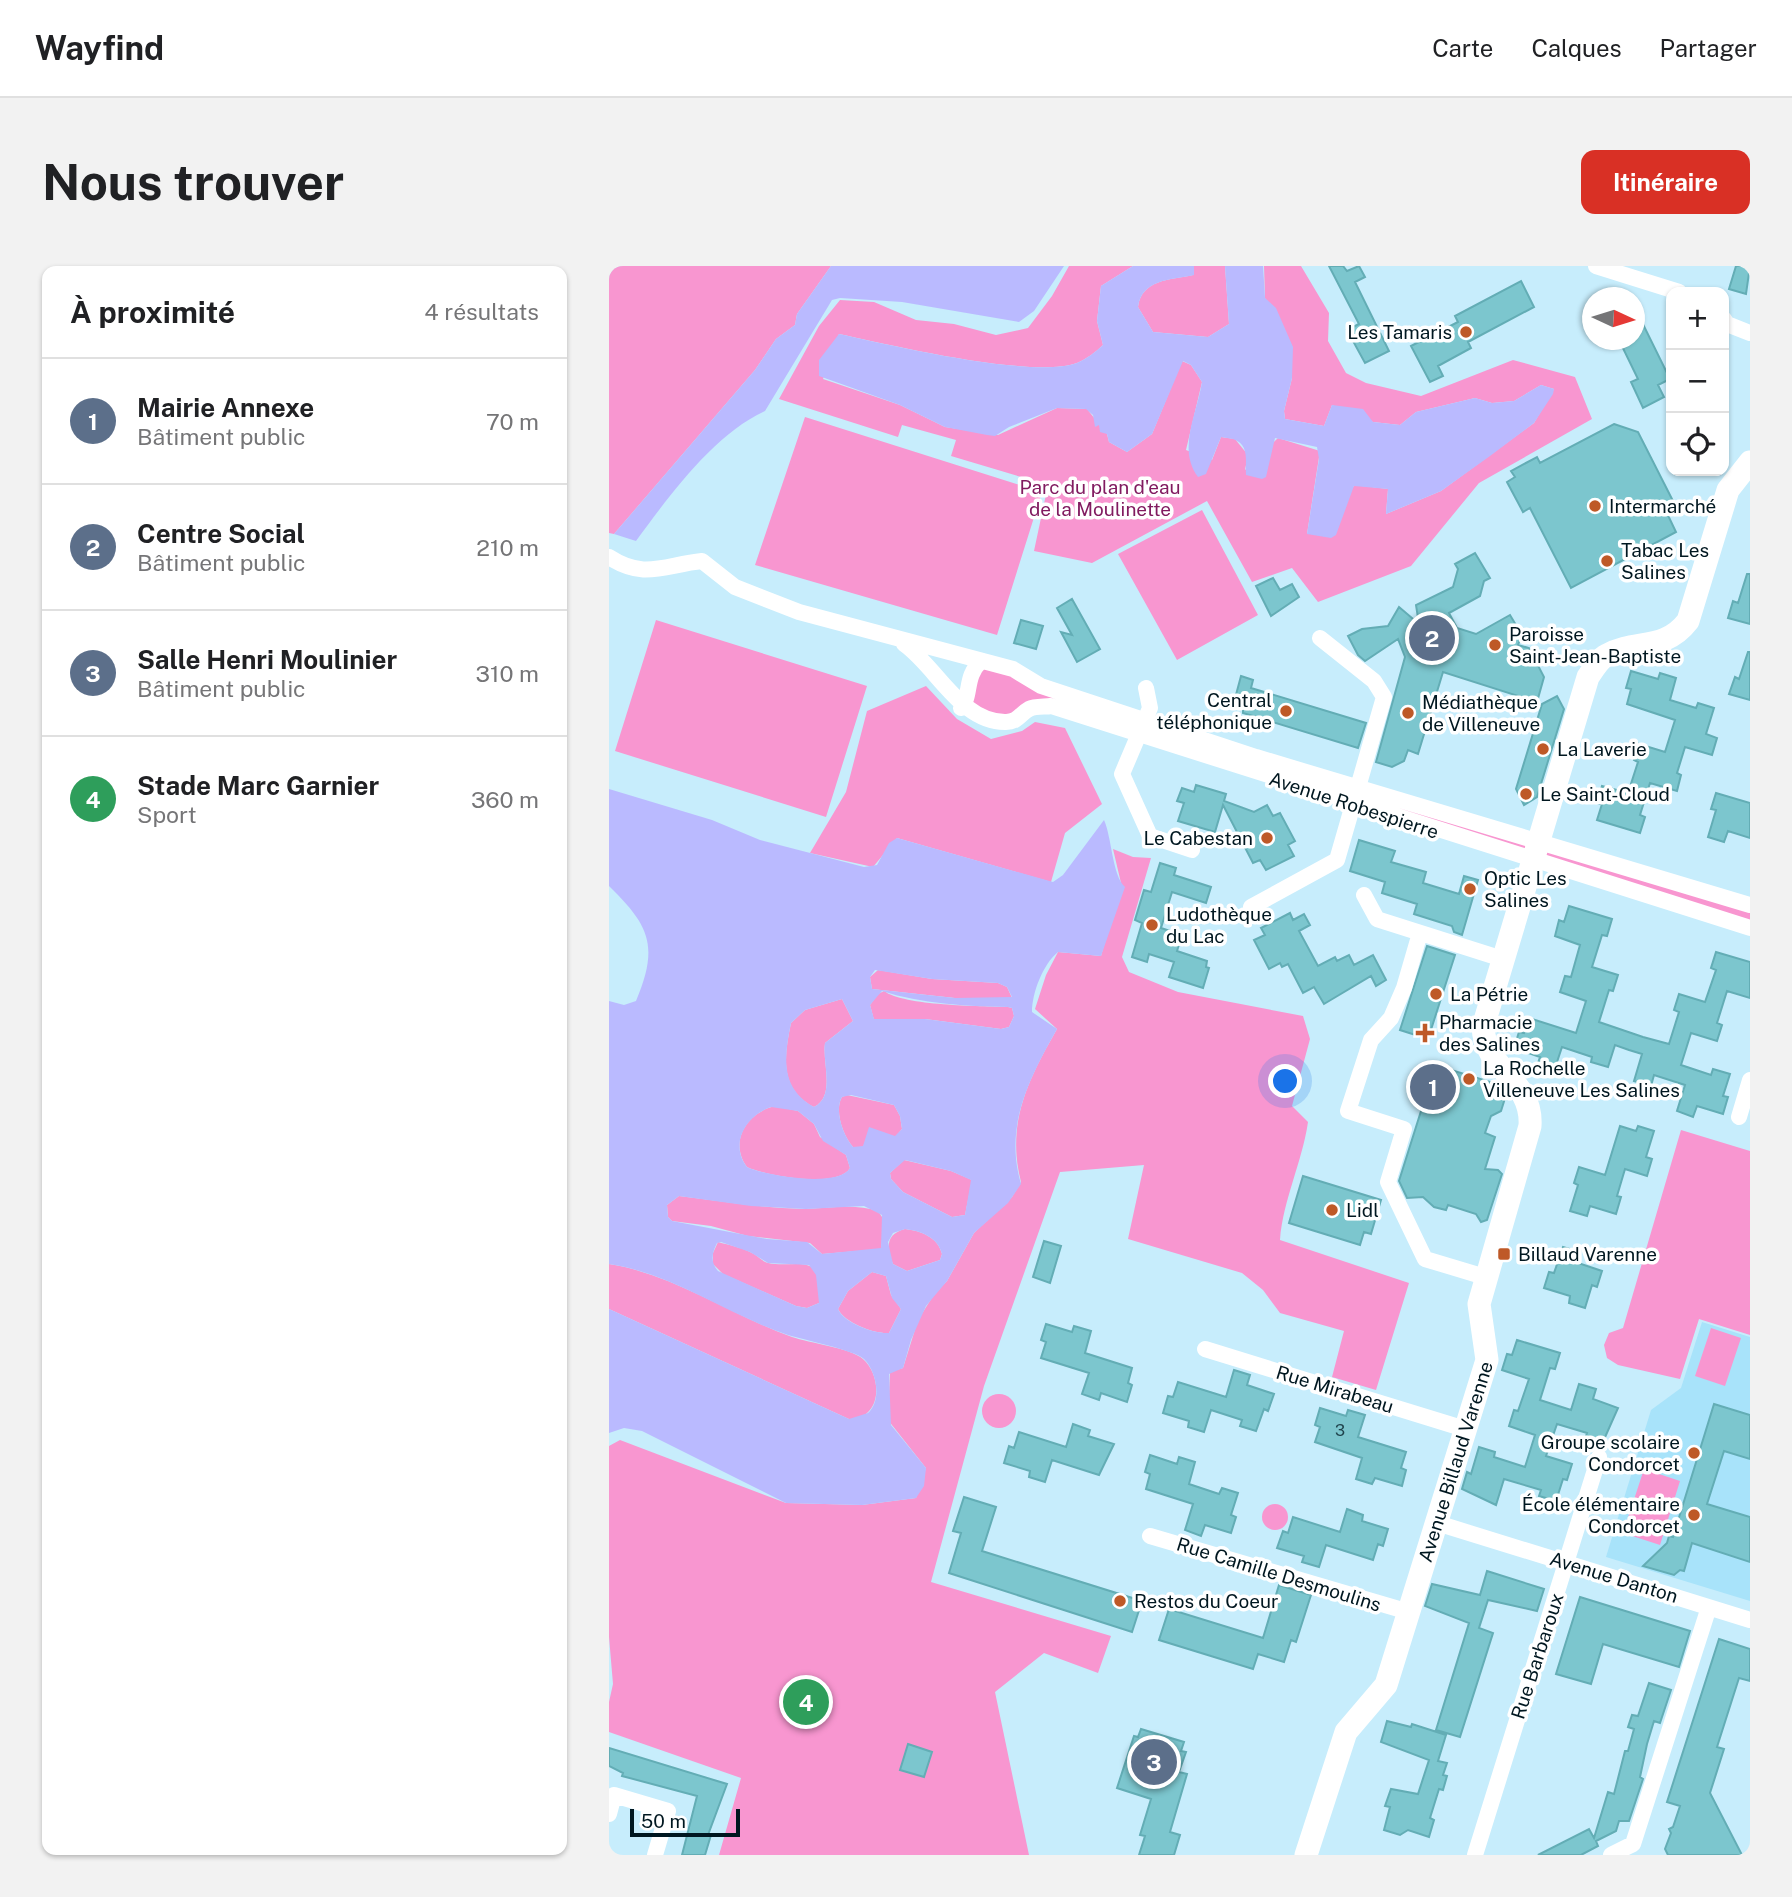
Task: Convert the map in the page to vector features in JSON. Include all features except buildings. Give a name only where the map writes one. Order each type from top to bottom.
[{"type":"street","points":[[1596,266],[1666,288]]},
{"type":"street","points":[[1729,325],[1750,333]]},
{"type":"street","name":"Avenue Billaud Varenne","points":[[1306,1855],[1346,1732],[1386,1685],[1487,1360],[1479,1304],[1530,1126],[1531,1113],[1519,1085],[1489,1053],[1483,1039],[1485,1016],[1588,677],[1606,655],[1655,644],[1680,632],[1688,621],[1728,490],[1750,462]]},
{"type":"street","points":[[609,557],[622,566],[643,571],[702,561],[735,587],[835,624],[896,638]]},
{"type":"street","name":"Avenue Robespierre","points":[[896,638],[1013,669],[1041,686],[1140,727],[1354,805],[1750,905]]},
{"type":"street","name":"Avenue Robespierre","points":[[896,638],[916,653],[961,708],[984,717],[1008,723],[1030,709],[1051,706],[1140,727],[1357,786],[1750,929]]},
{"type":"street","points":[[1251,907],[1337,860],[1384,697],[1374,681],[1320,638]]},
{"type":"street","points":[[961,708],[967,682],[981,661]]},
{"type":"street","points":[[1146,688],[1150,708],[1122,774],[1150,836],[1192,850]]},
{"type":"street","points":[[1364,895],[1377,919],[1503,959]]},
{"type":"street","points":[[1420,933],[1404,988],[1391,1018],[1371,1040],[1348,1111],[1404,1129],[1388,1182],[1426,1259],[1485,1277]]},
{"type":"street","points":[[1739,1116],[1750,1080]]},
{"type":"street","name":"Rue Mirabeau","points":[[1205,1349],[1465,1429]]},
{"type":"street","name":"Rue Barbaroux","points":[[1475,1855],[1599,1457]]},
{"type":"street","name":"Avenue Danton","points":[[1437,1523],[1750,1620]]},
{"type":"street","name":"Rue Camille Desmoulins","points":[[1150,1536],[1409,1612]]},
{"type":"street","points":[[1611,1855],[1636,1849],[1709,1607]]},
{"type":"street","points":[[609,1814],[614,1795],[668,1811],[655,1855]]},
{"type":"shaded area","name":"Groupe scolaire Condorcet","points":[[1702,1322],[1750,1337],[1750,1601],[1606,1557],[1651,1410],[1681,1388]]},
{"type":"green space","points":[[609,266],[831,266],[797,314],[795,325],[776,339],[755,370],[614,534],[609,533]]},
{"type":"green space","name":"Parc du plan d'eau de la Moulinette","points":[[1069,266],[1133,266],[1101,286],[1097,321],[1103,345],[1080,362],[1056,367],[995,364],[839,334],[823,379],[900,405],[945,427],[998,435],[1057,408],[1087,409],[1107,434],[1109,442],[1127,452],[1152,434],[1182,361],[1191,365],[1202,382],[1186,450],[1212,460],[1221,437],[1235,439],[1248,455],[1245,470],[1278,438],[1320,451],[1307,534],[1355,485],[1388,489],[1386,514],[1441,491],[1534,423],[1554,389],[1541,385],[1514,401],[1492,403],[1475,398],[1416,412],[1400,425],[1373,422],[1332,405],[1324,426],[1285,419],[1284,411],[1292,378],[1265,298],[1264,266],[1301,266],[1329,313],[1328,341],[1346,373],[1366,383],[1421,396],[1513,360],[1575,377],[1592,419],[1479,483],[1411,566],[1318,602],[1292,568],[1252,582],[1207,501],[1092,563],[1034,551],[1048,485],[951,456],[956,440],[902,425],[898,437],[779,399],[819,326],[840,300],[874,302],[916,320],[954,324],[996,335],[1028,328],[1052,296]]},
{"type":"green space","points":[[1194,266],[1225,266],[1229,324],[1208,337],[1153,332],[1138,307],[1145,291],[1158,282],[1193,275]]},
{"type":"green space","points":[[805,417],[1042,492],[997,635],[755,565]]},
{"type":"green space","points":[[1202,510],[1258,615],[1177,660],[1118,554]]},
{"type":"green space","points":[[656,620],[867,686],[826,817],[615,751]]},
{"type":"green space","points":[[981,661],[1041,686],[1750,905],[1750,928],[1051,706],[1016,720],[964,705]]},
{"type":"green space","points":[[926,686],[957,719],[991,739],[1022,731],[1035,722],[1065,728],[1102,804],[1065,833],[1051,882],[897,838],[873,867],[810,853],[846,792],[867,711]]},
{"type":"green space","points":[[1113,849],[1133,857],[1151,858],[1122,957],[1129,972],[1178,992],[1303,1016],[1310,1039],[1292,1106],[1308,1122],[1280,1240],[1409,1283],[1376,1390],[1332,1377],[1344,1331],[1280,1313],[1263,1290],[1242,1273],[1128,1239],[1144,1165],[1060,1172],[984,1386],[931,1582],[1111,1636],[1098,1673],[1044,1653],[995,1692],[1029,1855],[719,1855],[741,1778],[609,1732],[609,1702],[613,1684],[609,1637],[609,1446],[620,1440],[786,1503],[862,1505],[916,1498],[926,1468],[888,1420],[890,1372],[903,1368],[918,1320],[933,1296],[947,1281],[974,1233],[1012,1197],[1021,1182],[1017,1161],[1018,1121],[1029,1084],[1057,1029],[1035,1009],[1046,975],[1058,952],[1101,956],[1121,883]]},
{"type":"green space","points":[[878,970],[932,979],[998,983],[1007,987],[1012,998],[955,998],[872,989],[870,977]]},
{"type":"green space","points":[[884,991],[908,1000],[1008,1007],[1012,1008],[1014,1016],[1009,1027],[1001,1029],[925,1019],[874,1020],[870,1005],[878,994]]},
{"type":"green space","points":[[842,999],[853,1021],[825,1043],[825,1095],[814,1107],[803,1100],[789,1081],[786,1060],[791,1023],[805,1010]]},
{"type":"green space","points":[[847,1095],[894,1105],[900,1116],[902,1129],[896,1136],[867,1137],[863,1147],[853,1147],[843,1130],[839,1116],[840,1102],[842,1097]]},
{"type":"green space","points":[[775,1106],[798,1111],[814,1124],[820,1137],[846,1155],[850,1168],[832,1178],[801,1179],[747,1167],[740,1147],[744,1129],[757,1114]]},
{"type":"green space","points":[[1681,1130],[1750,1151],[1750,1335],[1699,1319],[1680,1379],[1618,1365],[1607,1358],[1604,1345],[1609,1333],[1623,1328]]},
{"type":"green space","points":[[904,1160],[951,1171],[972,1180],[965,1215],[952,1217],[903,1192],[891,1179],[890,1173]]},
{"type":"green space","points":[[679,1196],[772,1207],[850,1207],[878,1211],[884,1220],[881,1249],[822,1254],[810,1243],[748,1236],[711,1226],[672,1221],[668,1217],[667,1205]]},
{"type":"green space","points":[[905,1229],[923,1233],[933,1239],[942,1254],[940,1260],[907,1271],[893,1264],[889,1242],[894,1234]]},
{"type":"green space","points":[[718,1242],[746,1250],[768,1263],[807,1265],[813,1268],[818,1275],[820,1286],[819,1303],[807,1308],[796,1306],[723,1274],[713,1264],[713,1253]]},
{"type":"green space","points":[[609,1264],[633,1269],[679,1286],[792,1337],[857,1355],[863,1359],[874,1376],[876,1396],[873,1405],[860,1417],[849,1419],[609,1309]]},
{"type":"green space","points":[[872,1272],[886,1276],[891,1295],[901,1309],[889,1333],[860,1327],[838,1309],[848,1291]]},
{"type":"green space","points":[[1711,1328],[1741,1338],[1725,1386],[1695,1376]]},
{"type":"green space","points":[[999,1394],[1011,1399],[1016,1411],[1011,1423],[999,1428],[987,1423],[982,1411],[987,1399]]},
{"type":"green space","points":[[1644,1469],[1680,1481],[1660,1545],[1623,1533]]},
{"type":"green space","points":[[1275,1504],[1284,1508],[1288,1517],[1284,1526],[1275,1530],[1266,1526],[1262,1517],[1266,1508]]},
{"type":"water","points":[[831,266],[1064,266],[1034,311],[1019,322],[902,302],[840,298],[832,300],[765,411],[746,421],[710,450],[678,486],[636,541],[614,534],[755,370],[776,339],[795,325],[797,314]]},
{"type":"water","points":[[1133,266],[1194,266],[1194,275],[1151,286],[1145,291],[1138,307],[1153,332],[1208,337],[1229,324],[1225,266],[1263,266],[1265,298],[1276,308],[1293,347],[1292,378],[1284,411],[1285,419],[1324,426],[1332,405],[1363,409],[1373,422],[1400,425],[1416,412],[1475,398],[1492,403],[1514,401],[1541,385],[1554,389],[1553,394],[1534,423],[1441,491],[1386,514],[1388,489],[1354,486],[1336,535],[1331,538],[1307,534],[1319,459],[1317,447],[1275,438],[1266,477],[1262,479],[1246,475],[1242,445],[1233,439],[1221,437],[1206,474],[1198,477],[1189,455],[1189,443],[1202,382],[1191,365],[1183,361],[1152,434],[1127,452],[1109,442],[1107,434],[1100,432],[1099,425],[1095,427],[1093,415],[1086,409],[1057,408],[1009,427],[995,436],[945,427],[900,405],[819,376],[819,360],[839,334],[995,364],[1056,367],[1077,363],[1103,345],[1097,321],[1101,286]]},
{"type":"water","points":[[609,789],[712,820],[760,840],[864,867],[877,865],[889,843],[897,838],[1053,882],[1063,875],[1104,820],[1117,874],[1125,887],[1101,956],[1058,952],[1043,971],[1036,988],[1032,1012],[1057,1029],[1037,1066],[1022,1104],[1016,1142],[1021,1184],[1008,1203],[974,1233],[947,1281],[926,1306],[911,1340],[903,1368],[889,1374],[891,1425],[926,1468],[924,1486],[916,1498],[862,1505],[786,1503],[642,1431],[624,1428],[609,1433],[609,1309],[849,1419],[868,1413],[875,1401],[876,1386],[872,1371],[859,1356],[766,1327],[678,1285],[609,1264],[609,1001],[624,1005],[636,1001],[643,982],[648,951],[642,925],[609,886]],"holes":[[[875,970],[932,979],[998,983],[1007,987],[1012,997],[955,998],[872,989],[870,977]],[[882,991],[928,1002],[1008,1007],[1012,1008],[1014,1016],[1009,1027],[1001,1029],[925,1019],[874,1019],[870,1005]],[[842,999],[853,1021],[825,1043],[825,1095],[814,1107],[795,1091],[787,1071],[791,1023],[805,1010]],[[851,1095],[894,1105],[900,1116],[902,1129],[895,1136],[869,1127],[863,1146],[853,1147],[843,1130],[839,1109],[842,1097]],[[771,1107],[798,1111],[814,1124],[823,1141],[846,1155],[850,1168],[832,1178],[817,1179],[785,1177],[747,1167],[742,1158],[740,1140],[748,1123]],[[905,1160],[951,1171],[971,1180],[965,1215],[952,1217],[903,1192],[891,1179],[890,1173]],[[679,1196],[751,1206],[806,1209],[864,1206],[882,1215],[881,1248],[822,1254],[807,1242],[767,1239],[672,1221],[668,1217],[667,1205]],[[911,1230],[933,1239],[942,1254],[940,1260],[907,1271],[893,1264],[888,1242],[893,1233]],[[721,1242],[750,1252],[768,1263],[809,1265],[816,1275],[819,1303],[807,1308],[796,1306],[718,1271],[713,1261],[717,1243]],[[872,1272],[886,1276],[892,1298],[901,1309],[889,1333],[860,1327],[838,1309],[848,1291]]]},
{"type":"place","name":"Les Tamaris","points":[[1466,332]]},
{"type":"place","name":"Intermarché","points":[[1595,506]]},
{"type":"place","name":"Tabac Les Salines","points":[[1607,561]]},
{"type":"place","name":"Centre Social","points":[[1432,638]]},
{"type":"place","name":"Paroisse Saint-Jean-Baptiste","points":[[1495,645]]},
{"type":"place","name":"Central téléphonique","points":[[1286,711]]},
{"type":"place","name":"Médiathèque de Villeneuve","points":[[1408,713]]},
{"type":"place","name":"La Laverie","points":[[1543,749]]},
{"type":"place","name":"Le Saint-Cloud","points":[[1526,794]]},
{"type":"place","name":"Le Cabestan","points":[[1267,838]]},
{"type":"place","name":"Optic Les Salines","points":[[1470,889]]},
{"type":"place","name":"Ludothèque du Lac","points":[[1152,925]]},
{"type":"place","name":"La Pétrie","points":[[1436,994]]},
{"type":"place","name":"Pharmacie des Salines","points":[[1425,1033]]},
{"type":"place","name":"La Rochelle Villeneuve Les Salines","points":[[1469,1079]]},
{"type":"place","name":"Mairie Annexe","points":[[1433,1087]]},
{"type":"place","name":"Lidl","points":[[1332,1210]]},
{"type":"place","name":"Billaud Varenne","points":[[1504,1254]]},
{"type":"place","name":"Groupe scolaire Condorcet","points":[[1694,1453]]},
{"type":"place","name":"École élémentaire Condorcet","points":[[1694,1515]]},
{"type":"place","name":"Restos du Coeur","points":[[1120,1601]]},
{"type":"place","name":"Stade Marc Garnier","points":[[806,1702]]},
{"type":"place","name":"Salle Henri Moulinier","points":[[1154,1762]]}]
